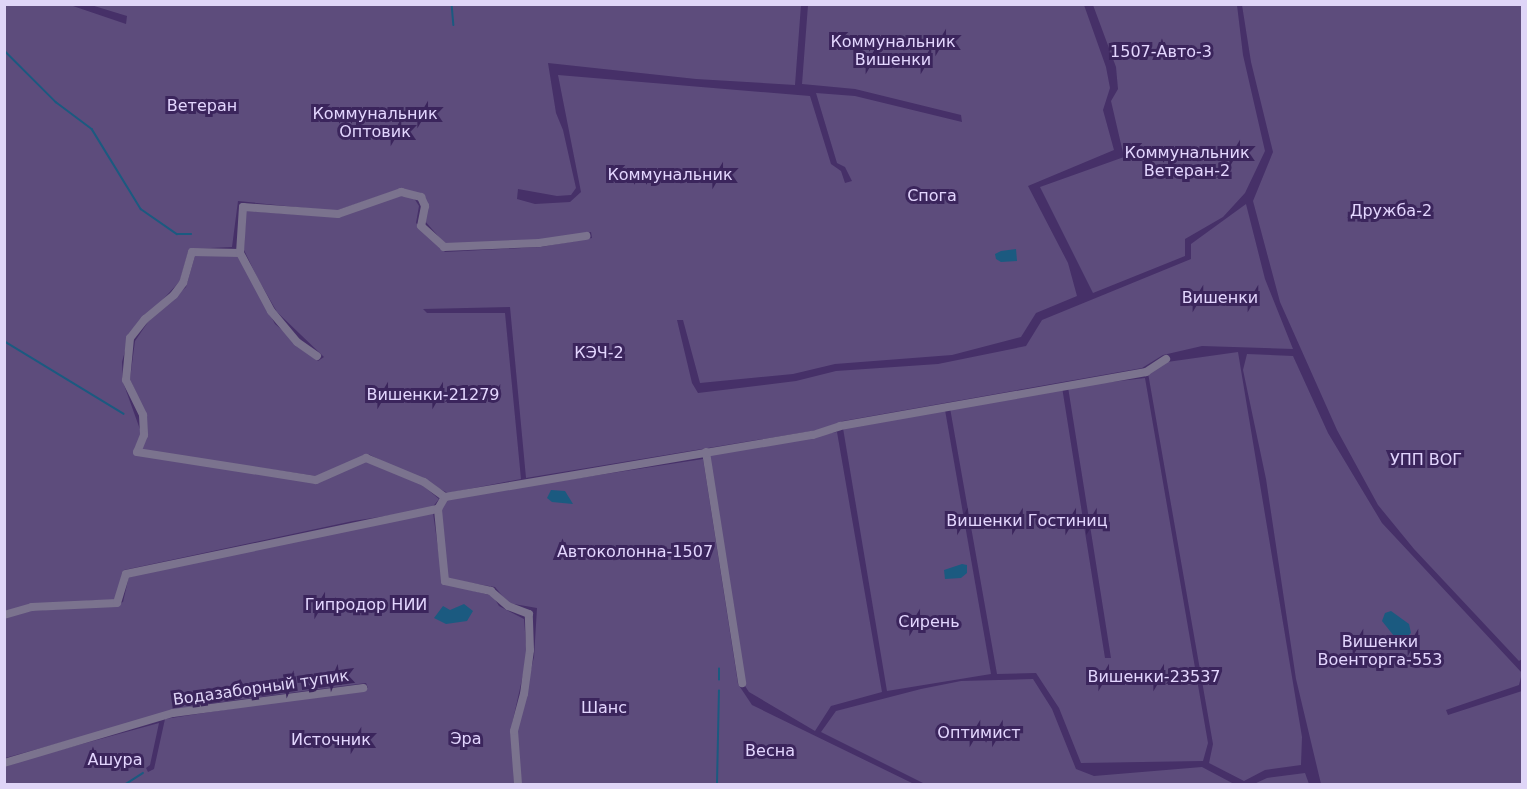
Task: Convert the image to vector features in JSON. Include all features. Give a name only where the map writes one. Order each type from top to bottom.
[{"type":"street","points":[[316,356],[297,342],[271,311],[240,253],[243,207],[338,214],[401,192],[421,197],[424,206],[421,225],[444,246],[540,243],[586,236]]},
{"type":"street","points":[[240,253],[192,252],[179,289],[130,338],[126,380],[143,415],[144,435],[137,452],[316,480],[366,458],[424,482],[445,497],[1146,372],[1166,359]]},
{"type":"street","points":[[706,452],[742,683]]},
{"type":"street","points":[[445,497],[438,509],[445,581],[491,591],[507,606],[529,614],[530,650],[524,694],[513,731],[518,784]]},
{"type":"street","points":[[4,615],[32,607],[117,603],[126,574],[438,509]]},
{"type":"street","name":"Водазаборный тупик","points":[[4,763],[162,717],[363,688]]},
{"type":"green space","points":[[5,5],[70,5],[126,24],[127,16],[91,5],[801,5],[795,85],[696,79],[548,63],[556,113],[563,130],[576,188],[571,195],[557,196],[518,189],[517,199],[535,204],[570,202],[581,192],[558,75],[810,96],[831,164],[841,171],[845,183],[852,181],[845,167],[837,163],[816,93],[855,96],[962,122],[961,115],[855,89],[802,84],[808,5],[1084,5],[1106,67],[1110,88],[1103,110],[1114,150],[1028,186],[1068,263],[1077,296],[1036,313],[1021,337],[952,355],[835,364],[793,374],[700,383],[683,320],[677,320],[692,383],[698,393],[796,381],[836,371],[938,364],[1026,346],[1042,320],[1191,259],[1191,244],[1246,204],[1265,279],[1293,349],[1202,346],[1163,355],[1142,368],[843,421],[824,429],[526,478],[510,307],[423,309],[427,313],[505,313],[521,479],[448,493],[368,454],[317,476],[142,451],[146,415],[130,379],[135,341],[148,322],[186,287],[195,256],[238,255],[275,324],[318,361],[324,357],[277,312],[257,277],[244,250],[246,211],[337,217],[400,196],[414,198],[419,206],[416,223],[445,252],[541,247],[592,238],[591,232],[532,242],[446,245],[424,220],[427,203],[400,189],[335,211],[238,201],[232,247],[189,249],[180,281],[129,336],[122,362],[123,382],[142,435],[135,450],[316,482],[365,461],[421,484],[439,499],[431,509],[353,521],[124,570],[116,598],[108,603],[94,600],[51,606],[35,604],[5,612]]},
{"type":"green space","name":"Коммунальник Ветеран-2","points":[[1093,5],[1237,5],[1243,55],[1265,151],[1245,193],[1223,217],[1185,239],[1185,256],[1093,293],[1040,187],[1124,157],[1111,101],[1118,89],[1116,67]]},
{"type":"green space","name":"Дружба-2","points":[[1242,5],[1522,5],[1522,659],[1519,661],[1414,549],[1378,505],[1337,430],[1280,302],[1253,201],[1273,152],[1251,62]]},
{"type":"green space","name":"Вишенки","points":[[1238,352],[1302,737],[1301,765],[1265,770],[1244,781],[1209,763],[1213,744],[1148,373],[1167,362]]},
{"type":"green space","name":"Вишенки Военторга-553","points":[[1247,354],[1293,356],[1328,433],[1382,523],[1522,673],[1519,685],[1446,710],[1448,715],[1522,691],[1522,784],[1321,784],[1296,679],[1266,479],[1243,370]]},
{"type":"green space","points":[[1145,378],[1208,743],[1203,761],[1081,763],[1059,708],[1036,673],[997,674],[950,408],[1062,387],[1105,658],[1111,658],[1068,387]]},
{"type":"green space","name":"Сирень","points":[[945,410],[991,674],[887,691],[843,428]]},
{"type":"green space","points":[[837,432],[882,692],[831,706],[815,731],[749,692],[743,683],[709,455]]},
{"type":"green space","points":[[703,459],[738,684],[752,705],[914,784],[520,784],[517,727],[534,657],[537,608],[508,603],[495,587],[447,579],[440,509],[450,498]]},
{"type":"green space","name":"Гипродор НИИ","points":[[433,513],[443,583],[493,596],[499,606],[524,619],[527,657],[512,724],[514,784],[5,784],[5,765],[159,723],[150,765],[146,768],[148,772],[154,769],[165,719],[368,688],[366,683],[197,705],[5,758],[5,617],[18,612],[115,605],[123,602],[129,576]]},
{"type":"green space","name":"Оптимист","points":[[1033,679],[1052,709],[1076,769],[1094,776],[1202,767],[1234,784],[925,784],[821,732],[836,711],[921,689],[961,681]]},
{"type":"green space","points":[[1305,773],[1309,784],[1254,784],[1267,778]]},
{"type":"water","points":[[1016,249],[1017,261],[1001,262],[996,259],[995,254],[1001,251]]},
{"type":"water","points":[[551,490],[565,491],[573,504],[552,502],[547,498]]},
{"type":"water","points":[[962,564],[967,565],[967,573],[961,578],[945,579],[944,570]]},
{"type":"water","points":[[464,604],[473,611],[467,621],[446,624],[434,618],[443,606],[450,610]]},
{"type":"water","points":[[1391,611],[1409,624],[1411,633],[1405,639],[1394,636],[1382,621],[1385,613]]},
{"type":"waterway","points":[[452,4],[454,25]]},
{"type":"waterway","points":[[4,50],[56,102],[92,129],[141,209],[177,234],[191,234]]},
{"type":"waterway","points":[[4,341],[124,414]]},
{"type":"waterway","points":[[719,669],[719,680]]},
{"type":"waterway","points":[[717,784],[719,691]]},
{"type":"waterway","points":[[126,784],[143,773]]},
{"type":"park label","name":"Коммунальник Вишенки","points":[[893,51]]},
{"type":"park label","name":"1507-Авто-3","points":[[1161,52]]},
{"type":"park label","name":"Ветеран","points":[[202,106]]},
{"type":"park label","name":"Коммунальник Оптовик","points":[[375,123]]},
{"type":"park label","name":"Коммунальник","points":[[670,175]]},
{"type":"park label","name":"Спога","points":[[932,196]]},
{"type":"park label","name":"КЭЧ-2","points":[[599,353]]},
{"type":"park label","name":"Вишенки-21279","points":[[433,395]]},
{"type":"park label","name":"УПП ВОГ","points":[[1426,460]]},
{"type":"park label","name":"Вишенки Гостиниц","points":[[1027,521]]},
{"type":"park label","name":"Автоколонна-1507","points":[[635,552]]},
{"type":"park label","name":"Вишенки-23537","points":[[1154,677]]},
{"type":"park label","name":"Шанс","points":[[604,708]]},
{"type":"park label","name":"Эра","points":[[466,739]]},
{"type":"park label","name":"Источник","points":[[331,740]]},
{"type":"park label","name":"Весна","points":[[770,751]]},
{"type":"park label","name":"Ашура","points":[[115,760]]}]
